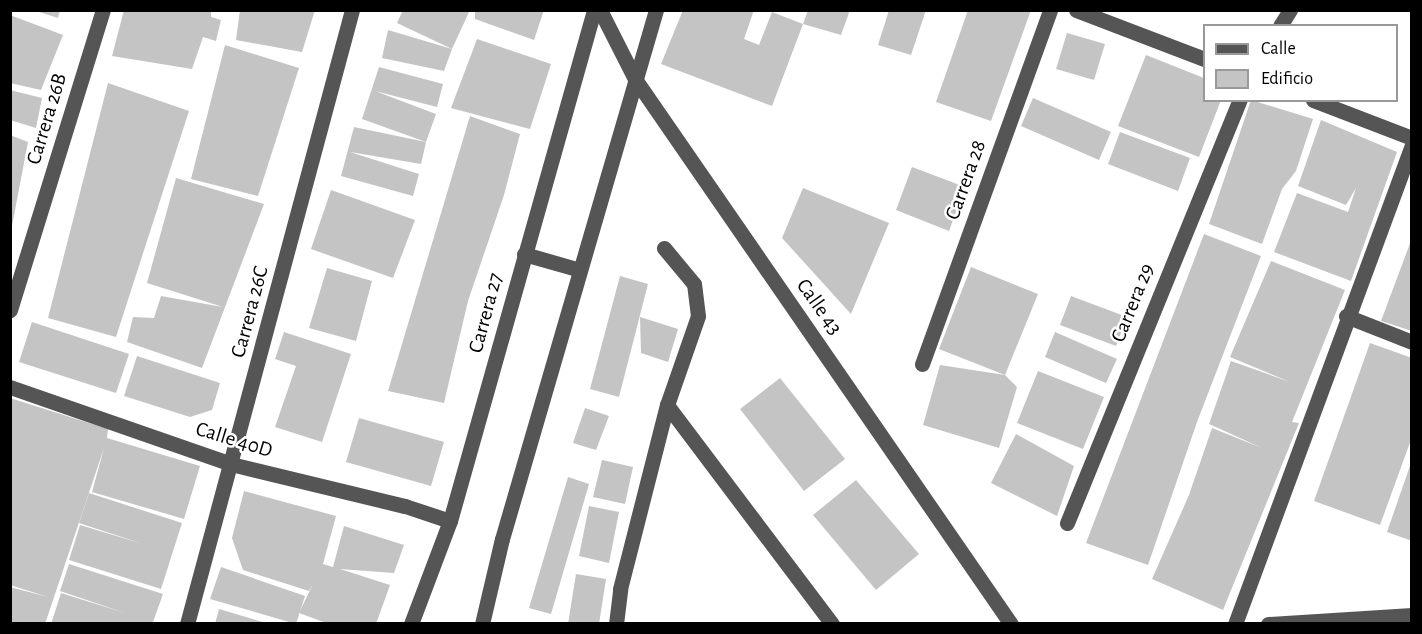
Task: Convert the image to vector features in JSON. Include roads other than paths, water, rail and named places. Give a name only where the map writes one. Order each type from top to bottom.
[{"type":"street","name":"Carrera 26B","points":[[10,310],[103,10]]},
{"type":"street","name":"Carrera 26C","points":[[187,624],[352,10]]},
{"type":"street","name":"Carrera 27","points":[[411,624],[450,521],[594,10]]},
{"type":"street","name":"Calle 43","points":[[600,10],[635,79],[1011,624]]},
{"type":"street","points":[[482,624],[502,539],[656,10]]},
{"type":"street","name":"Carrera 28","points":[[922,364],[1050,10]]},
{"type":"street","points":[[1282,24],[1290,10]]},
{"type":"street","points":[[1082,12],[1203,59]]},
{"type":"street","name":"Carrera 29","points":[[1067,523],[1239,102]]},
{"type":"street","points":[[1319,102],[1412,138]]},
{"type":"street","points":[[1234,624],[1346,316],[1412,145]]},
{"type":"street","points":[[616,624],[620,589],[667,405],[698,316],[694,284],[664,248]]},
{"type":"street","points":[[524,254],[580,270]]},
{"type":"street","points":[[1346,316],[1412,342]]},
{"type":"street","name":"Calle 40D","points":[[10,387],[231,464],[405,506],[450,521]]},
{"type":"street","points":[[667,405],[832,624]]},
{"type":"street","points":[[1268,624],[1412,615]]}]
